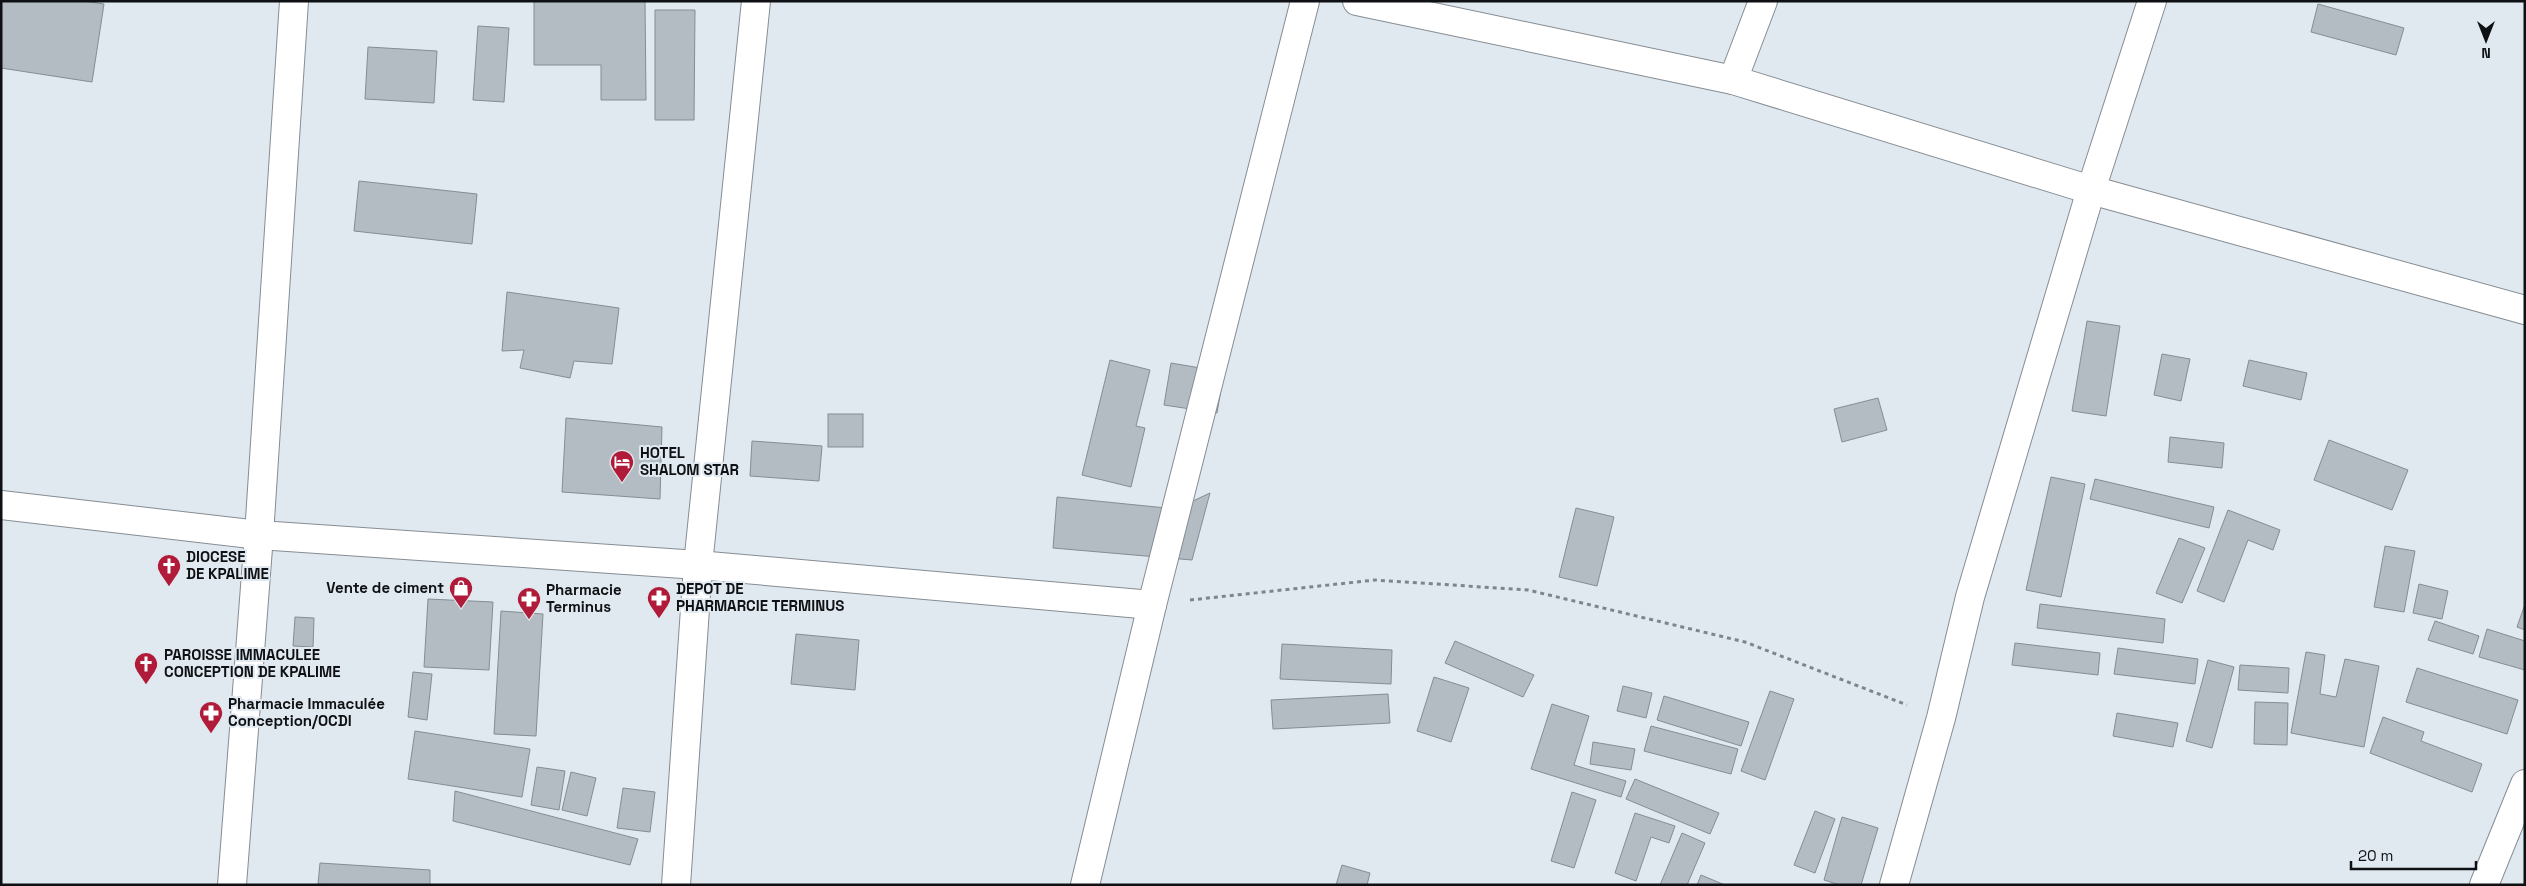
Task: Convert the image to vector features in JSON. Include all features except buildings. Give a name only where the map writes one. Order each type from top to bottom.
[{"type":"street","points":[[232,885],[259,535],[294,1]]},
{"type":"street","points":[[676,885],[698,565],[756,1]]},
{"type":"street","points":[[1085,885],[1152,604],[1305,1]]},
{"type":"street","points":[[1357,1],[1733,80],[2091,190],[2525,310]]},
{"type":"street","points":[[1733,80],[1763,1]]},
{"type":"street","points":[[1894,885],[1940,718],[1970,597],[2091,190],[2152,1]]},
{"type":"street","points":[[1,505],[259,535],[698,565],[1152,604]]},
{"type":"street","points":[[2484,885],[2525,784]]},
{"type":"path","points":[[1152,604],[1375,580],[1528,590],[1745,642],[1940,718]]},
{"type":"place","name":"HOTEL SHALOM STAR","points":[[622,483]]},
{"type":"place","name":"DIOCESE DE KPALIME","points":[[169,587]]},
{"type":"place","name":"Vente de ciment","points":[[461,609]]},
{"type":"place","name":"DEPOT DE PHARMARCIE TERMINUS","points":[[659,619]]},
{"type":"place","name":"Pharmacie Terminus","points":[[529,620]]},
{"type":"place","name":"PAROISSE IMMACULEE CONCEPTION DE KPALIME","points":[[146,685]]},
{"type":"place","name":"Pharmacie Immaculée Conception/OCDI","points":[[211,734]]}]
